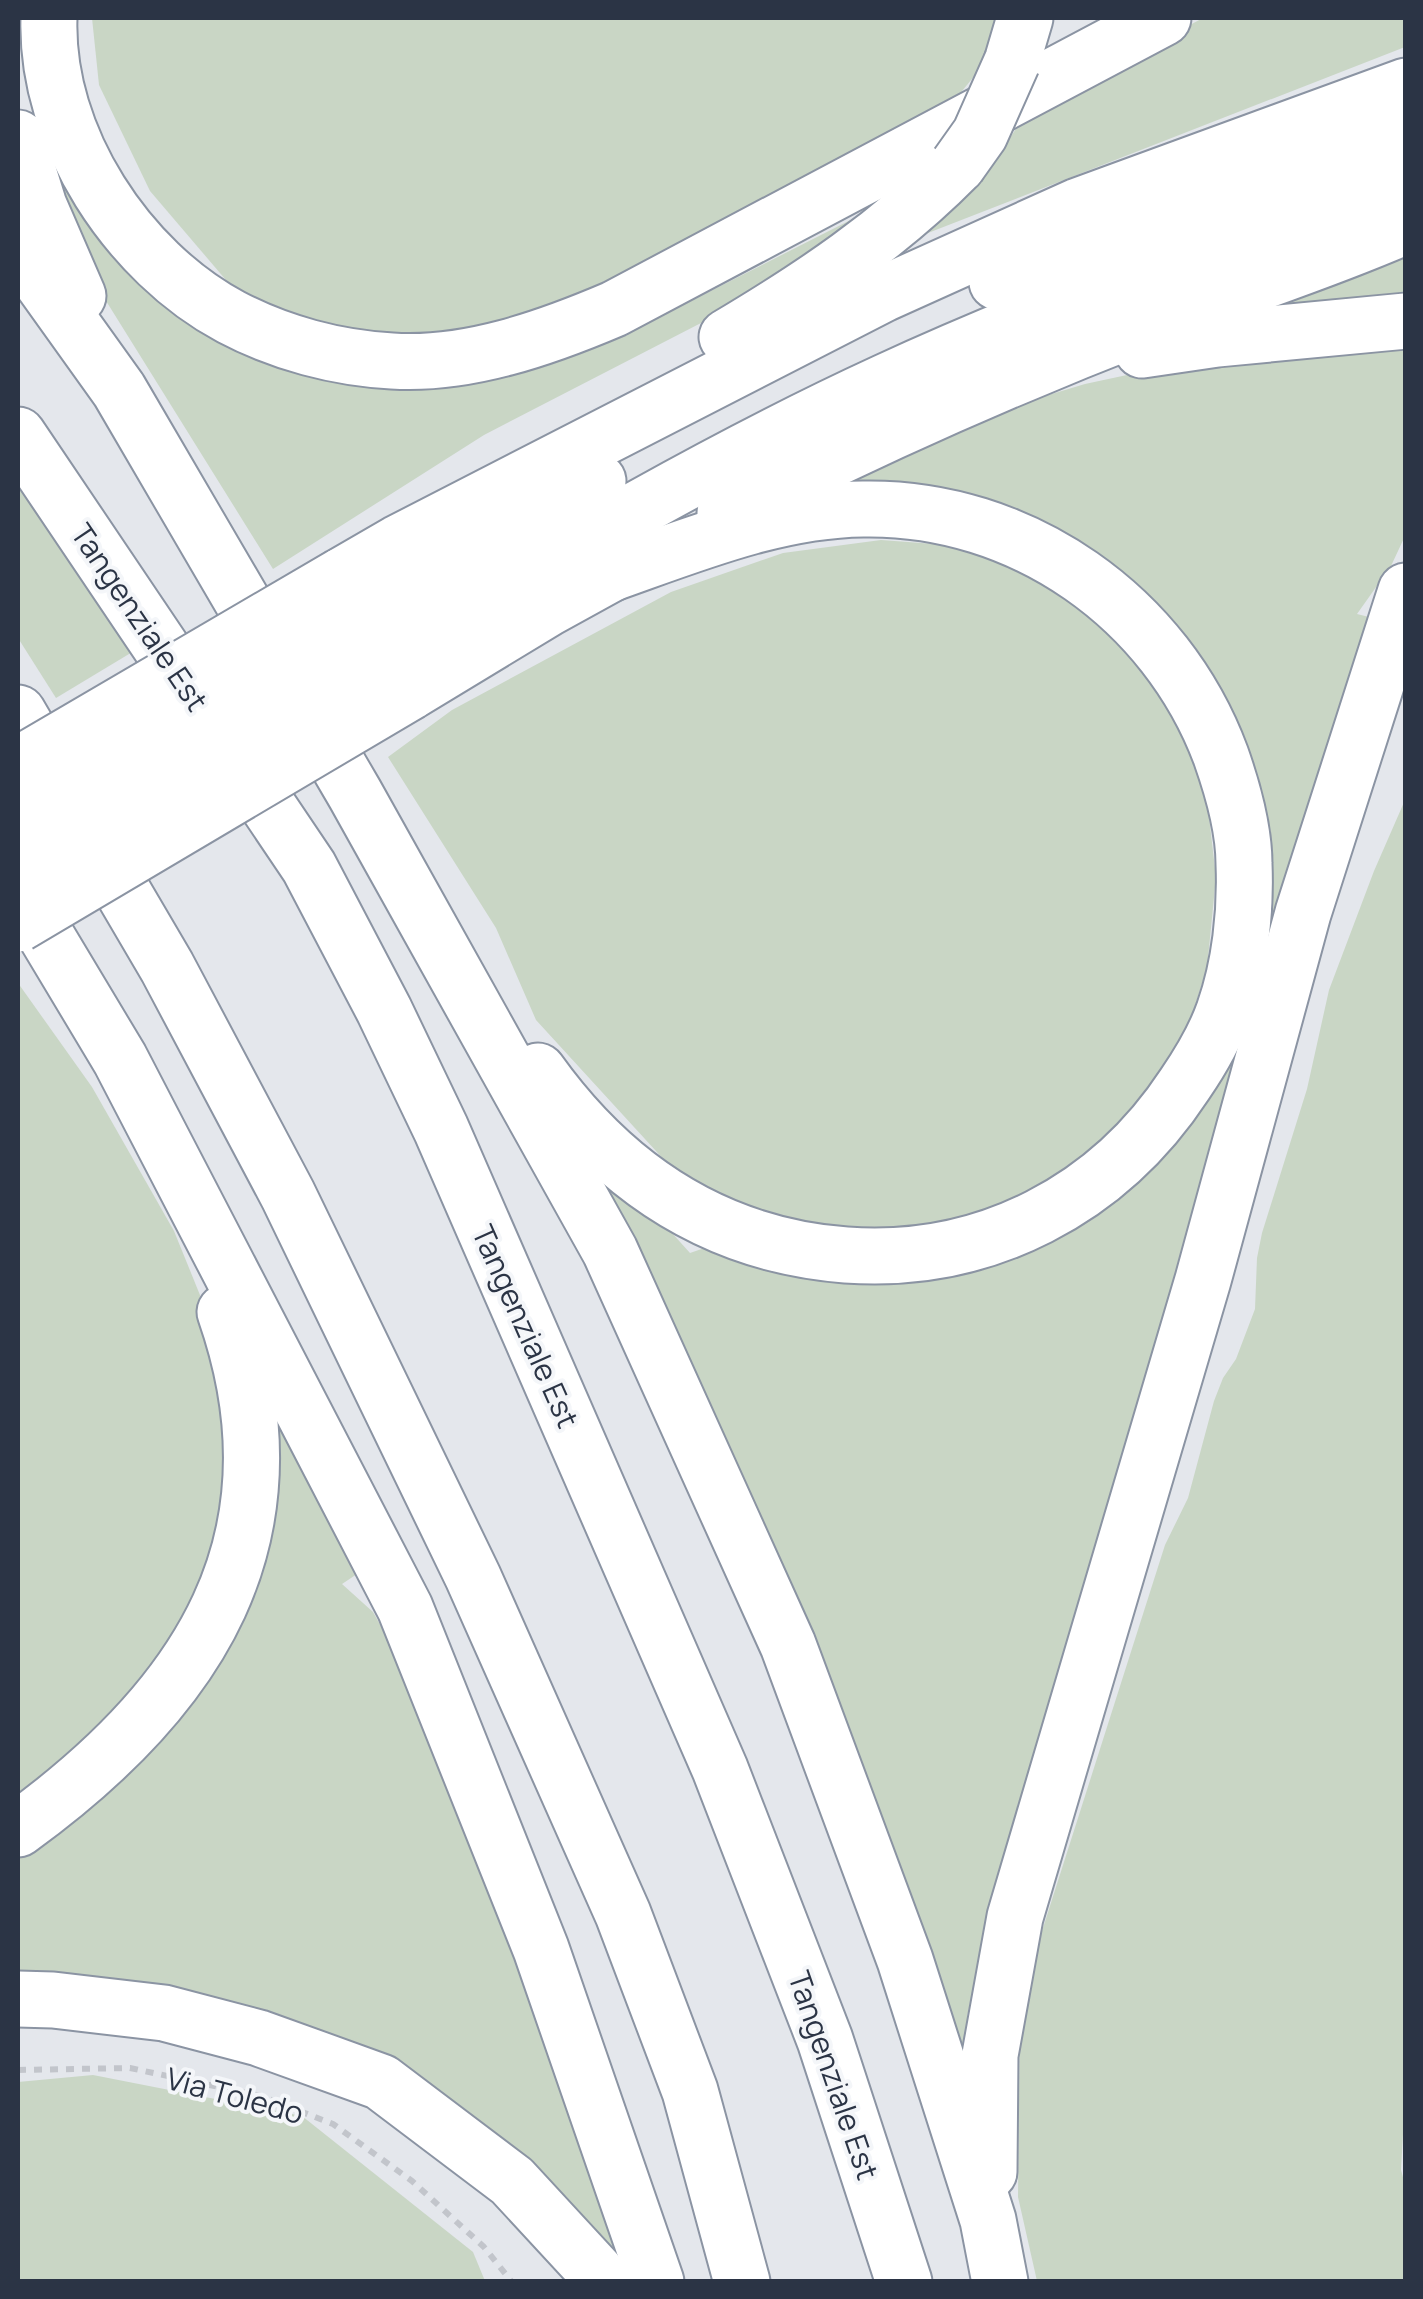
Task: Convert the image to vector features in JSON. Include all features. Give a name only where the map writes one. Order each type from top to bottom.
[{"type":"highway","points":[[49,18],[58,90],[68,129],[110,205],[164,269],[230,316],[265,334],[305,346],[393,362],[434,361],[496,348],[574,326],[614,309],[1163,18]]},
{"type":"highway","points":[[18,924],[376,634],[398,542],[512,464],[846,264],[926,198],[958,165],[980,134],[1018,40]]},
{"type":"highway","points":[[398,542],[883,294],[1078,206],[1406,86]]},
{"type":"highway","points":[[18,872],[695,428],[881,334],[1072,251],[1406,127]]},
{"type":"highway","points":[[18,138],[39,206],[119,390]]},
{"type":"highway","points":[[18,818],[376,634],[628,514],[884,382],[1145,274],[1406,178]]},
{"type":"highway","points":[[604,576],[844,453],[970,397],[1146,324],[1406,226]]},
{"type":"highway","points":[[18,249],[119,390],[355,794],[610,1251],[788,1645],[905,1960],[988,2220],[1000,2282]]},
{"type":"highway","points":[[970,397],[1094,360],[1160,347],[1406,321]]},
{"type":"highway","name":"Tangenziale Est","points":[[18,435],[309,867],[384,1010],[720,1769],[825,2040],[904,2282]]},
{"type":"highway","points":[[18,766],[376,634],[604,576],[767,523],[817,513],[904,510],[996,530],[1036,548],[1107,593],[1169,660],[1214,737],[1240,822],[1244,862],[1238,947],[1224,1012],[1201,1060],[1170,1108],[1095,1185],[1048,1214],[1016,1228],[923,1252],[887,1256],[771,1245],[702,1216],[639,1178],[608,1152],[558,1098],[536,1068],[417,862],[395,832],[355,794]]},
{"type":"highway","points":[[988,2220],[990,2056],[1014,1917],[1203,1280],[1303,914],[1406,591]]},
{"type":"highway","points":[[1203,1280],[1258,1142],[1354,826],[1406,694]]},
{"type":"highway","points":[[18,712],[167,967],[288,1195],[473,1578],[623,1914],[690,2091],[742,2282]]},
{"type":"highway","points":[[18,889],[120,1060],[405,1608],[541,1948],[656,2282]]},
{"type":"highway","points":[[18,1828],[107,1758],[190,1662],[213,1621],[234,1569],[253,1482],[247,1393],[234,1338],[212,1274],[157,1156],[120,1060]]},
{"type":"highway","points":[[18,1999],[164,2013],[260,2038],[381,2082],[512,2181],[596,2272],[600,2282]]},
{"type":"path","name":"Via Toledo","points":[[18,2070],[130,2068],[261,2096],[333,2124],[412,2180],[484,2248],[512,2282]]},
{"type":"green space","points":[[92,18],[997,18],[990,57],[953,102],[578,306],[452,344],[319,324],[243,300],[150,191],[99,85]]},
{"type":"green space","points":[[1203,18],[1405,18],[1405,47],[910,240],[1000,152],[1020,123],[1111,67]]},
{"type":"green space","points":[[32,103],[293,367],[412,390],[514,373],[614,340],[892,199],[802,271],[484,435],[273,569],[93,280],[41,162]]},
{"type":"green space","points":[[1405,240],[1405,298],[1248,310]]},
{"type":"green space","points":[[1405,342],[1405,536],[1391,566],[1357,614],[1377,619],[990,1904],[967,2017],[967,2049],[954,2052],[582,1152],[653,1212],[690,1253],[713,1245],[1048,1238],[1263,922],[1148,600],[831,481],[992,412],[1085,384],[1197,360]]},
{"type":"green space","points":[[18,477],[134,651],[56,698],[18,638]]},
{"type":"green space","points":[[881,540],[975,547],[1016,561],[1139,655],[1181,726],[1208,808],[1216,877],[1207,968],[1181,1049],[1148,1102],[1046,1190],[950,1229],[872,1244],[699,1198],[536,1020],[496,928],[388,757],[452,710],[671,592],[783,553]]},
{"type":"green space","points":[[1405,800],[1406,2080],[1401,2170],[1406,2188],[1405,2281],[1037,2281],[1018,2197],[1020,2000],[1165,1545],[1188,1498],[1214,1401],[1255,1309],[1262,1233],[1307,1089],[1329,990]]},
{"type":"green space","points":[[18,983],[92,1087],[174,1231],[217,1337],[233,1446],[223,1527],[192,1624],[120,1711],[18,1805]]},
{"type":"green space","points":[[261,1383],[357,1574],[342,1584],[373,1612],[382,1628],[543,2034],[628,2281],[611,2281],[430,2100],[18,1976],[18,1855],[158,1740]]},
{"type":"green space","points":[[93,2075],[302,2116],[473,2252],[485,2281],[18,2281],[18,2082]]}]
